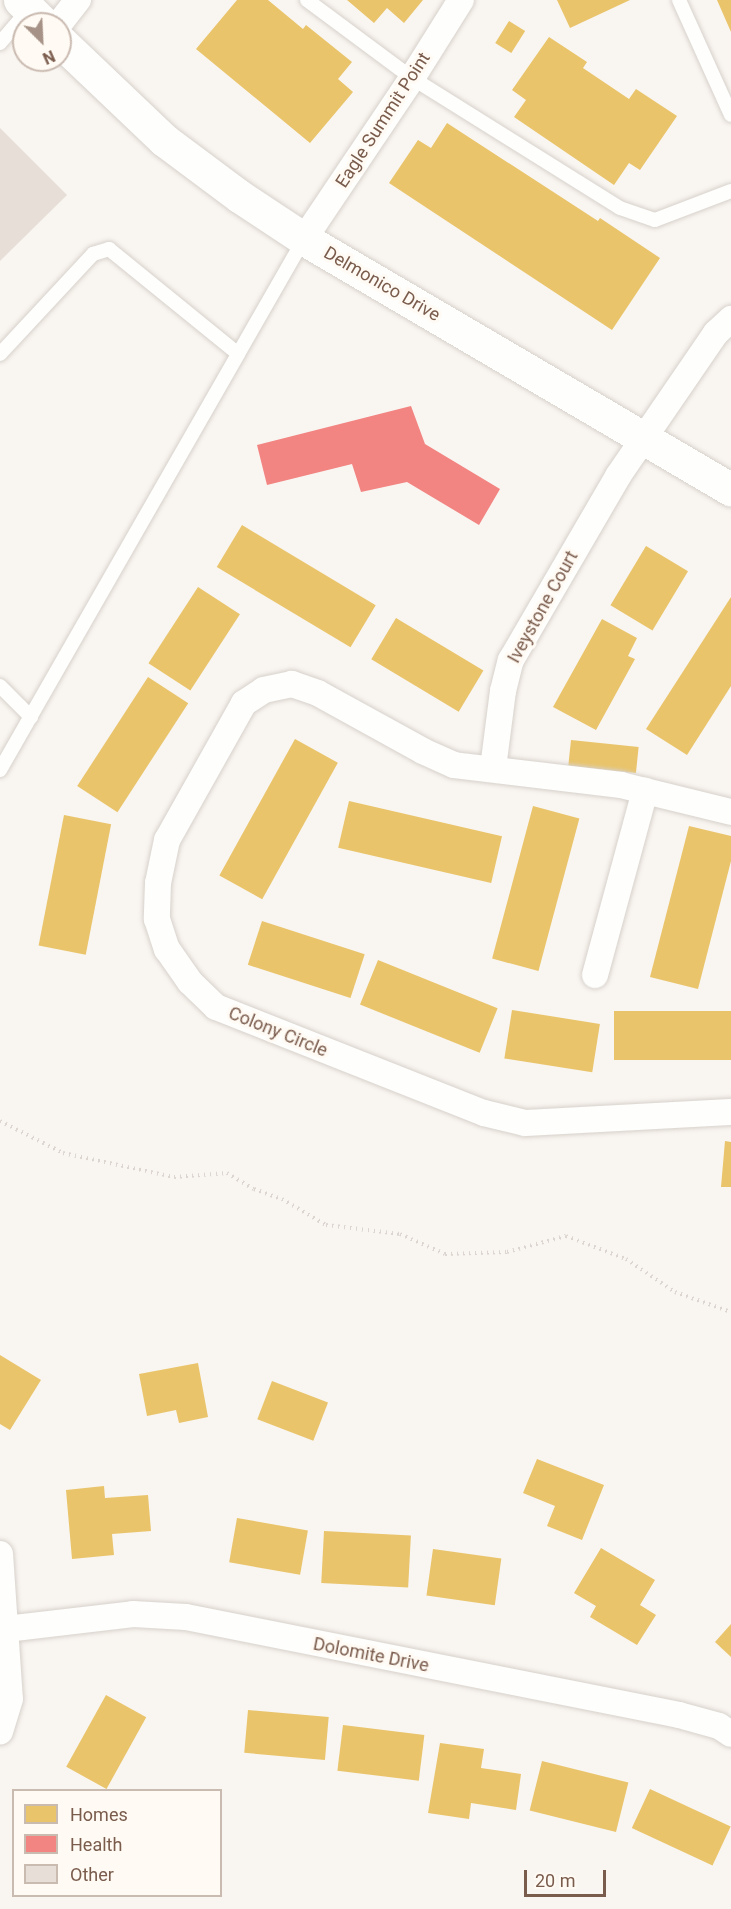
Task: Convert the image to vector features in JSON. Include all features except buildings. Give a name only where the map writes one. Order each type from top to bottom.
[{"type":"street","points":[[68,12],[78,0]]},
{"type":"street","name":"Eagle Summit Point","points":[[304,239],[412,78],[461,0]]},
{"type":"street","name":"Delmonico Drive","points":[[72,52],[164,140],[239,196],[304,239],[731,490]]},
{"type":"street","name":"Iveystone Court","points":[[494,768],[503,692],[511,660],[618,476],[716,333],[731,320]]},
{"type":"street","name":"Colony Circle","points":[[494,768],[454,765],[433,756],[318,693],[292,684],[264,690],[244,703],[167,840],[158,883],[157,919],[167,949],[190,982],[216,1007],[483,1113],[525,1123],[731,1112]]},
{"type":"street","points":[[494,768],[621,785],[645,791],[727,803]]},
{"type":"street","points":[[595,975],[645,791]]},
{"type":"street","points":[[0,1554],[10,1699],[0,1731]]},
{"type":"street","name":"Dolomite Drive","points":[[6,1629],[133,1614],[186,1617],[679,1716],[719,1726],[731,1734]]},
{"type":"lane","points":[[307,0],[412,78],[620,208],[655,220],[731,191]]},
{"type":"lane","points":[[679,0],[731,115]]},
{"type":"lane","points":[[0,43],[31,11]]},
{"type":"lane","points":[[0,770],[304,239]]},
{"type":"lane","points":[[0,354],[93,254],[108,249],[238,354]]},
{"type":"lane","points":[[0,686],[31,717]]},
{"type":"path","points":[[0,1120],[63,1153],[174,1177],[227,1173],[254,1189],[282,1198],[326,1225],[400,1234],[445,1254],[507,1252],[566,1236],[626,1259],[675,1292],[731,1312]]}]
